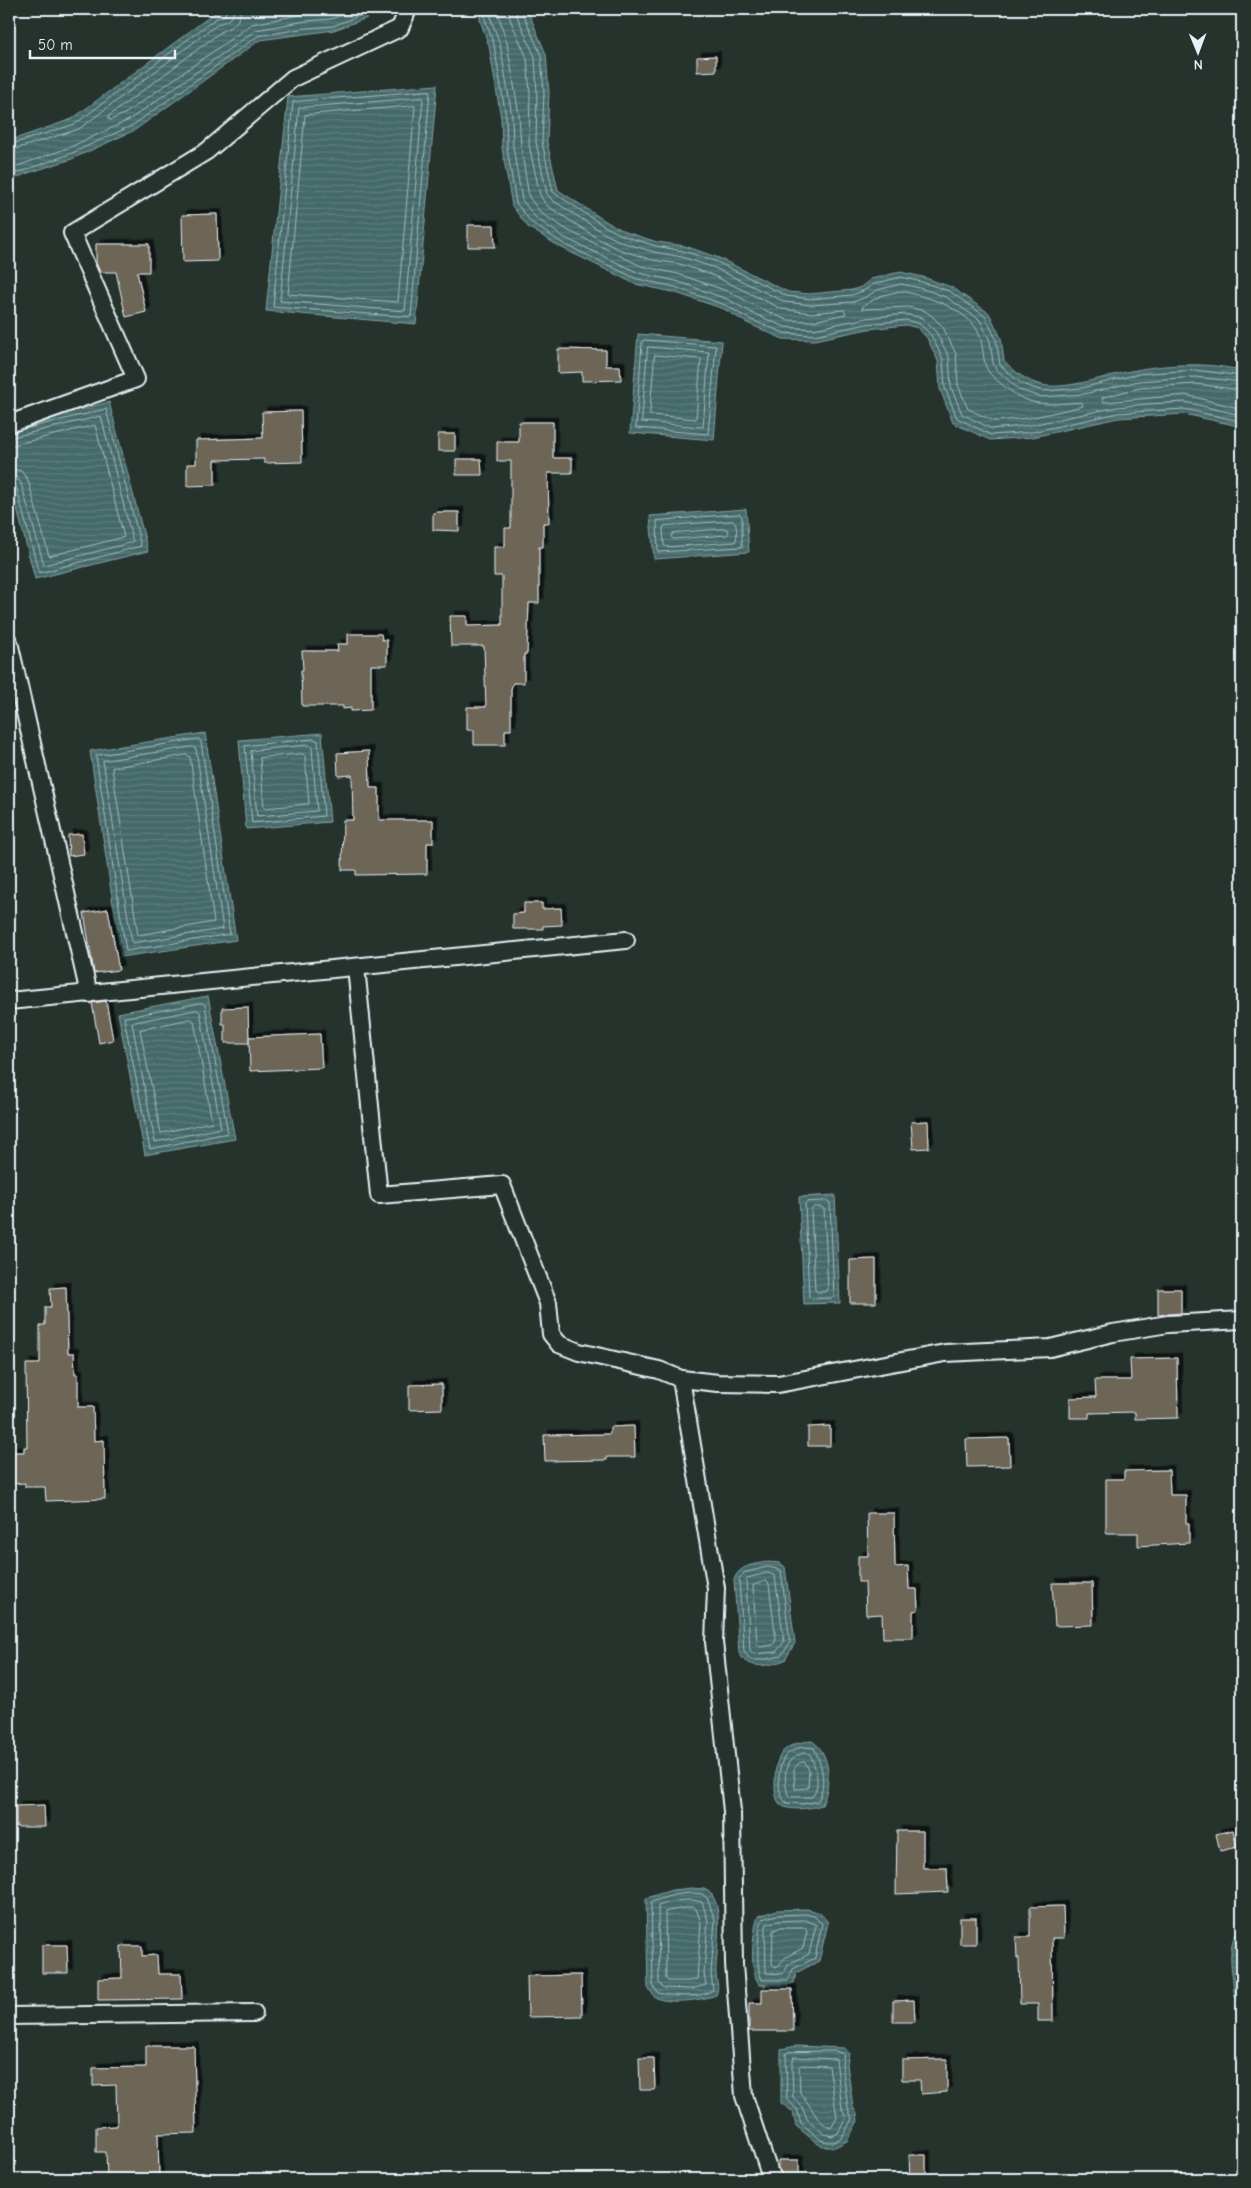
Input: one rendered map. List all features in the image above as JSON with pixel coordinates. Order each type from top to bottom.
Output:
[{"type":"street","points":[[9,424],[136,379],[72,233],[207,152],[293,78],[400,28],[408,9]]},
{"type":"street","points":[[9,642],[89,994]]},
{"type":"street","points":[[9,1002],[626,940]]},
{"type":"street","points":[[356,967],[379,1195],[502,1185],[548,1303],[550,1334],[559,1344],[579,1352],[658,1370],[681,1379],[718,1383],[778,1384],[945,1353],[1050,1348],[1113,1333],[1168,1324],[1242,1320]]},
{"type":"street","points":[[681,1379],[716,1588],[714,1642],[732,1811],[734,1964],[744,2096],[769,2172],[774,2179]]},
{"type":"street","points":[[9,2016],[254,2013]]},
{"type":"water","points":[[229,9],[372,9],[367,18],[334,30],[260,40],[135,130],[72,159],[25,174],[9,182],[9,141],[72,119],[213,14]]},
{"type":"water","points":[[480,9],[527,9],[546,54],[549,93],[547,142],[558,190],[607,222],[626,232],[657,242],[685,246],[719,258],[788,292],[810,294],[852,290],[861,287],[871,279],[900,272],[923,277],[951,287],[989,313],[1001,338],[1004,361],[1026,379],[1042,385],[1063,386],[1136,370],[1175,365],[1217,366],[1242,371],[1242,434],[1234,425],[1184,414],[1118,418],[1033,437],[990,440],[953,423],[940,389],[938,361],[927,338],[918,328],[906,325],[868,329],[815,340],[783,339],[747,323],[724,309],[673,292],[635,284],[560,247],[528,227],[512,206],[502,148],[501,118],[489,46],[480,20]]},
{"type":"water","points":[[437,85],[416,324],[266,311],[288,97]]},
{"type":"water","points":[[638,334],[722,341],[714,440],[630,433]]},
{"type":"water","points":[[109,402],[148,551],[35,579],[9,478],[9,427]]},
{"type":"water","points":[[746,509],[749,552],[654,559],[650,516]]},
{"type":"water","points":[[205,733],[236,940],[121,957],[90,751]]},
{"type":"water","points":[[322,733],[330,822],[246,829],[239,740]]},
{"type":"water","points":[[208,996],[235,1139],[145,1155],[118,1013]]},
{"type":"water","points":[[835,1195],[840,1303],[804,1304],[799,1197]]},
{"type":"water","points":[[768,1562],[780,1563],[785,1567],[795,1643],[785,1660],[766,1665],[753,1665],[743,1659],[739,1653],[734,1580],[743,1568]]},
{"type":"water","points":[[812,1741],[823,1754],[828,1771],[827,1789],[822,1805],[801,1809],[785,1807],[779,1803],[775,1792],[775,1773],[779,1758],[782,1752],[794,1744]]},
{"type":"water","points":[[704,1889],[711,1894],[716,1903],[719,1927],[716,1964],[717,1992],[716,1995],[703,1999],[667,2001],[655,1997],[648,1988],[646,1898],[672,1890]]},
{"type":"water","points":[[807,1909],[819,1913],[828,1923],[819,1961],[796,1973],[794,1983],[786,1986],[760,1985],[756,1979],[753,1962],[753,1941],[758,1916],[777,1910]]},
{"type":"water","points":[[1242,1929],[1242,2002],[1235,1996],[1234,1992],[1231,1949],[1236,1934]]},
{"type":"water","points":[[796,2046],[845,2048],[849,2053],[847,2064],[853,2107],[858,2121],[847,2141],[835,2147],[826,2147],[818,2144],[796,2126],[793,2112],[781,2103],[781,2049]]},
{"type":"building","points":[[716,56],[716,71],[697,72],[697,57]]},
{"type":"building","points":[[217,214],[218,261],[183,262],[182,215]]},
{"type":"building","points":[[468,225],[494,225],[495,247],[468,247]]},
{"type":"building","points":[[96,244],[149,244],[149,272],[137,272],[146,312],[126,317],[116,272],[100,272],[96,263]]},
{"type":"building","points":[[558,349],[606,350],[606,366],[620,366],[621,380],[582,381],[582,372],[558,373]]},
{"type":"building","points":[[301,411],[302,462],[264,463],[264,459],[215,460],[215,485],[187,486],[187,464],[196,464],[196,440],[263,438],[262,412]]},
{"type":"building","points":[[519,422],[553,422],[553,458],[572,458],[572,473],[548,473],[549,523],[543,523],[543,547],[539,547],[539,603],[529,603],[527,654],[524,654],[524,683],[513,683],[511,689],[511,730],[505,730],[505,745],[474,745],[474,730],[467,730],[467,707],[486,707],[484,646],[451,646],[450,616],[467,616],[467,626],[502,625],[502,576],[494,576],[494,547],[505,547],[505,528],[511,528],[511,461],[497,461],[497,442],[519,442]]},
{"type":"building","points":[[438,434],[455,434],[455,451],[438,451]]},
{"type":"building","points":[[456,459],[481,459],[482,475],[456,475]]},
{"type":"building","points":[[459,512],[459,531],[433,530],[433,513]]},
{"type":"building","points":[[348,634],[381,634],[382,640],[387,640],[387,665],[371,665],[371,710],[351,711],[351,708],[343,709],[343,706],[302,706],[302,651],[338,651],[337,644],[348,644]]},
{"type":"building","points":[[369,751],[370,788],[379,788],[379,820],[433,820],[433,843],[427,843],[427,874],[356,875],[356,870],[342,870],[343,820],[353,820],[352,775],[338,776],[337,753]]},
{"type":"building","points":[[82,834],[84,854],[69,856],[68,835]]},
{"type":"building","points":[[524,903],[542,903],[542,909],[561,908],[562,925],[543,926],[543,929],[513,929],[513,914],[524,913]]},
{"type":"building","points":[[108,909],[119,970],[94,973],[84,913]]},
{"type":"building","points":[[106,1001],[113,1040],[99,1043],[92,1003]]},
{"type":"building","points":[[248,1007],[249,1043],[225,1043],[225,1024],[222,1024],[222,1008]]},
{"type":"building","points":[[320,1034],[322,1068],[250,1071],[249,1037]]},
{"type":"building","points":[[928,1121],[929,1148],[913,1149],[911,1122]]},
{"type":"building","points":[[876,1259],[876,1303],[850,1303],[850,1260]]},
{"type":"building","points":[[66,1287],[68,1353],[74,1353],[75,1374],[78,1374],[78,1407],[93,1407],[94,1441],[104,1440],[105,1499],[46,1501],[45,1487],[25,1487],[25,1483],[9,1484],[9,1452],[24,1452],[24,1447],[27,1447],[26,1364],[40,1364],[40,1325],[45,1325],[45,1307],[51,1307],[50,1288]]},
{"type":"building","points":[[1158,1289],[1181,1289],[1181,1313],[1158,1315]]},
{"type":"building","points":[[1177,1358],[1178,1418],[1135,1419],[1135,1412],[1089,1413],[1089,1418],[1070,1418],[1070,1398],[1096,1397],[1095,1380],[1131,1380],[1130,1359]]},
{"type":"building","points":[[442,1384],[442,1409],[409,1410],[409,1385]]},
{"type":"building","points":[[634,1426],[635,1457],[607,1457],[607,1460],[545,1461],[544,1435],[610,1434],[610,1427]]},
{"type":"building","points":[[830,1426],[830,1446],[808,1446],[808,1427]]},
{"type":"building","points":[[1009,1438],[1010,1466],[967,1467],[966,1439]]},
{"type":"building","points":[[1169,1470],[1170,1495],[1186,1495],[1186,1523],[1189,1523],[1189,1543],[1138,1546],[1138,1533],[1106,1533],[1106,1479],[1124,1479],[1124,1471]]},
{"type":"building","points":[[867,1513],[894,1513],[895,1567],[908,1566],[909,1589],[917,1589],[918,1610],[913,1611],[913,1638],[883,1638],[882,1614],[866,1615],[865,1582],[858,1582],[858,1556],[868,1556]]},
{"type":"building","points":[[1052,1583],[1092,1583],[1093,1625],[1055,1626]]},
{"type":"building","points":[[44,1805],[45,1827],[16,1827],[16,1806]]},
{"type":"building","points":[[1233,1830],[1237,1847],[1220,1851],[1216,1834]]},
{"type":"building","points":[[897,1831],[923,1831],[923,1868],[947,1868],[948,1892],[896,1894]]},
{"type":"building","points":[[1063,1906],[1064,1938],[1052,1938],[1053,2021],[1038,2021],[1038,2004],[1020,2004],[1019,1958],[1017,1958],[1016,1937],[1030,1937],[1030,1907]]},
{"type":"building","points":[[960,1918],[976,1918],[976,1944],[960,1944]]},
{"type":"building","points":[[42,1945],[67,1945],[68,1973],[42,1973]]},
{"type":"building","points":[[121,1946],[142,1946],[142,1956],[157,1955],[158,1974],[181,1974],[182,1999],[98,2000],[98,1979],[122,1978]]},
{"type":"building","points":[[581,1975],[582,2016],[528,2017],[527,1976]]},
{"type":"building","points":[[762,1989],[792,1989],[793,2031],[749,2031],[749,2003],[762,2003]]},
{"type":"building","points":[[914,2000],[915,2022],[893,2022],[893,2001]]},
{"type":"building","points":[[146,2046],[194,2046],[196,2133],[158,2134],[159,2179],[107,2179],[106,2152],[96,2152],[96,2127],[117,2126],[116,2085],[93,2086],[93,2068],[146,2067]]},
{"type":"building","points":[[639,2058],[654,2058],[655,2090],[640,2090]]},
{"type":"building","points":[[947,2059],[947,2092],[921,2094],[920,2080],[902,2080],[902,2060]]},
{"type":"building","points":[[909,2155],[926,2155],[926,2178],[910,2179]]},
{"type":"building","points":[[778,2160],[799,2160],[799,2177],[784,2178],[778,2168]]}]
